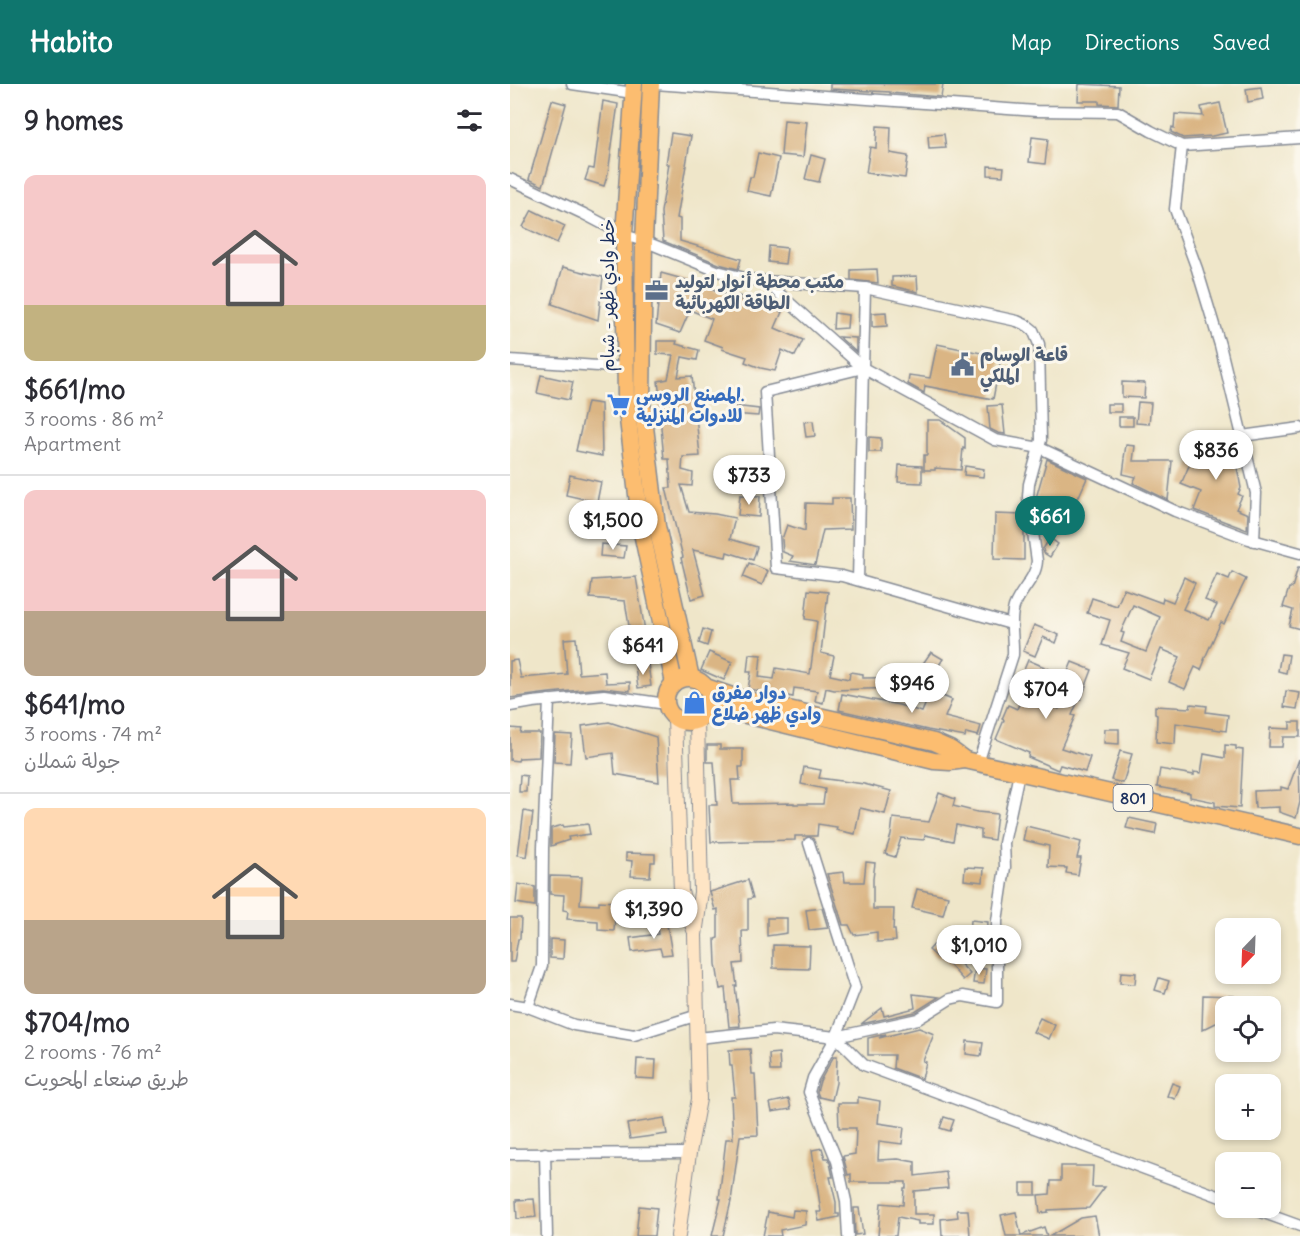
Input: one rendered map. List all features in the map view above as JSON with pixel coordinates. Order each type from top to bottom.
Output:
[{"type":"main road","name":"خط وادي ظهر - شبام","points":[[653,84],[644,241],[642,402],[657,526],[698,682]]},
{"type":"main road","name":"خط وادي ظهر - شبام","points":[[633,89],[624,235],[626,403],[641,528],[674,682]]},
{"type":"main road","points":[[682,679],[698,682],[710,695],[710,704],[702,715],[690,722],[682,721],[671,711],[666,696],[669,688],[674,682],[682,679]]},
{"type":"main road","name":"801","points":[[698,682],[735,697],[934,742],[972,762]]},
{"type":"main road","name":"801","points":[[702,715],[742,714],[934,760],[972,762],[1300,836]]},
{"type":"street","points":[[572,84],[633,89]]},
{"type":"street","points":[[653,84],[1036,111],[1118,112],[1182,146],[1300,138]]},
{"type":"street","points":[[1182,146],[1175,209],[1197,269],[1220,345],[1256,493],[1254,541]]},
{"type":"street","points":[[510,179],[624,235],[717,271],[765,281],[865,288],[1017,321],[1033,330],[1039,344],[1041,432],[1040,448],[1028,490],[1037,567],[1014,608],[1011,624],[1012,655],[972,762]]},
{"type":"street","points":[[765,281],[863,368],[995,440],[1040,448],[1175,511],[1254,541],[1300,553]]},
{"type":"street","points":[[858,580],[865,288]]},
{"type":"street","points":[[510,360],[627,368]]},
{"type":"street","points":[[863,368],[765,392],[776,568],[842,576],[1011,624]]},
{"type":"street","points":[[1242,436],[1300,428]]},
{"type":"street","points":[[510,706],[604,695],[671,711],[681,892],[695,935]]},
{"type":"street","points":[[528,1006],[542,966],[543,848],[549,700]]},
{"type":"street","points":[[678,1236],[699,1099],[695,935],[701,892],[702,715]]},
{"type":"street","points":[[698,1038],[773,1030],[836,1037],[918,1019],[950,999],[963,996],[997,1002],[997,921],[1005,867],[1004,843],[1019,773]]},
{"type":"street","points":[[808,843],[855,988],[836,1037],[813,1078],[809,1092],[837,1161],[846,1200],[848,1236]]},
{"type":"street","points":[[510,1004],[528,1006],[574,1024],[634,1035],[698,1015]]},
{"type":"street","points":[[836,1037],[864,1065],[1215,1195]]},
{"type":"street","points":[[510,1154],[689,1153]]},
{"type":"street","points":[[545,1154],[547,1236]]},
{"type":"street","points":[[1278,1218],[1300,1226]]},
{"type":"building","points":[[830,84],[943,84],[941,97],[830,89]]},
{"type":"building","points":[[1079,84],[1119,86],[1118,105],[1099,104],[1099,101],[1078,101]]},
{"type":"building","points":[[1261,87],[1263,99],[1248,102],[1246,89]]},
{"type":"building","points":[[552,100],[566,104],[543,186],[529,179]]},
{"type":"building","points":[[603,101],[618,104],[604,186],[585,180],[589,168],[594,169]]},
{"type":"building","points":[[1220,103],[1227,133],[1183,138],[1171,132],[1172,127],[1174,128],[1175,114],[1203,116],[1201,107]]},
{"type":"building","points":[[784,120],[807,122],[803,157],[781,155]]},
{"type":"building","points":[[877,126],[891,127],[890,153],[908,156],[905,178],[866,173],[870,147],[876,148]]},
{"type":"building","points":[[671,133],[691,136],[677,218],[680,219],[680,241],[741,259],[738,269],[719,264],[663,241],[661,212],[669,164],[666,164]]},
{"type":"building","points":[[944,134],[946,148],[929,149],[928,136]]},
{"type":"building","points":[[1032,137],[1048,139],[1045,164],[1029,162]]},
{"type":"building","points":[[758,153],[779,158],[771,196],[747,191],[750,177],[753,177]]},
{"type":"building","points":[[811,155],[825,159],[819,182],[805,179]]},
{"type":"building","points":[[988,166],[1004,167],[1003,176],[988,175]]},
{"type":"building","points":[[532,210],[565,226],[557,243],[523,227]]},
{"type":"building","points":[[769,246],[787,248],[785,264],[768,262]]},
{"type":"building","points":[[563,267],[603,277],[598,320],[552,304]]},
{"type":"building","points":[[877,269],[878,283],[851,280],[851,270]]},
{"type":"building","points":[[661,273],[701,284],[732,297],[733,294],[742,297],[741,300],[765,309],[767,305],[782,312],[775,328],[803,340],[795,356],[782,350],[775,371],[745,362],[747,357],[704,340],[712,319],[690,310],[680,333],[656,325]]},
{"type":"building","points":[[917,276],[918,292],[892,286],[892,277]]},
{"type":"building","points":[[886,312],[887,326],[872,327],[872,313]]},
{"type":"building","points":[[834,313],[848,315],[847,328],[833,329]]},
{"type":"building","points":[[839,337],[856,338],[856,352]]},
{"type":"building","points":[[657,341],[677,341],[676,344],[699,350],[697,360],[682,357],[678,377],[692,376],[700,456],[683,457],[682,470],[693,473],[692,486],[681,485],[689,512],[735,518],[730,539],[757,547],[753,560],[727,552],[726,557],[693,550],[705,595],[691,599],[666,488],[671,488],[669,459],[664,459],[659,406],[661,405],[658,381],[668,379],[673,355],[657,354]]},
{"type":"building","points":[[937,344],[1001,357],[993,399],[925,386],[924,393],[908,384],[909,375],[930,378]]},
{"type":"building","points":[[541,375],[573,382],[569,400],[537,393]]},
{"type":"building","points":[[1122,382],[1145,383],[1144,398],[1122,397]]},
{"type":"building","points":[[587,402],[601,404],[602,456],[576,451]]},
{"type":"building","points":[[1138,402],[1151,403],[1149,424],[1136,423]]},
{"type":"building","points":[[1107,404],[1121,404],[1121,412],[1107,412]]},
{"type":"building","points":[[1002,405],[1005,434],[990,429],[988,406]]},
{"type":"building","points":[[733,406],[759,409],[758,416],[732,414]]},
{"type":"building","points":[[1119,417],[1133,417],[1133,426],[1119,426]]},
{"type":"building","points":[[927,420],[940,420],[965,438],[961,470],[935,468],[935,470],[924,470],[924,455],[927,455]]},
{"type":"building","points":[[813,421],[815,436],[806,437],[804,422]]},
{"type":"building","points":[[1200,432],[1217,438],[1216,441],[1233,446],[1241,488],[1238,494],[1242,496],[1236,509],[1248,514],[1247,530],[1194,510],[1201,492],[1181,484],[1195,452],[1193,451]]},
{"type":"building","points":[[869,437],[881,438],[881,452],[869,452]]},
{"type":"building","points":[[1126,445],[1135,446],[1133,461],[1172,461],[1168,500],[1133,483],[1136,477],[1123,474]]},
{"type":"building","points":[[1047,459],[1087,478],[1072,512],[1049,501],[1047,508],[1037,505],[1036,498]]},
{"type":"building","points":[[899,465],[922,466],[922,483],[898,482]]},
{"type":"building","points":[[965,466],[984,469],[983,477],[964,475]]},
{"type":"building","points":[[570,475],[601,482],[597,502],[566,495]]},
{"type":"building","points":[[740,495],[760,496],[759,517],[738,515]]},
{"type":"building","points":[[832,498],[850,498],[851,529],[823,530],[815,565],[790,561],[793,556],[783,552],[782,539],[787,525],[805,531],[806,503],[832,504]]},
{"type":"building","points":[[995,514],[1023,515],[1024,560],[994,559]]},
{"type":"building","points":[[1050,538],[1058,544],[1050,557],[1044,553],[1043,549]]},
{"type":"building","points":[[601,544],[626,546],[624,558],[600,556]]},
{"type":"building","points":[[749,563],[768,571],[762,585],[743,577]]},
{"type":"building","points":[[1298,567],[1300,567],[1300,629],[1289,626],[1293,610],[1283,607]]},
{"type":"building","points":[[1232,572],[1246,579],[1224,624],[1221,622],[1201,670],[1195,667],[1185,689],[1169,682],[1180,657],[1161,649],[1149,679],[1122,668],[1129,653],[1102,645],[1110,620],[1087,613],[1092,598],[1117,606],[1124,589],[1162,603],[1163,598],[1173,602],[1184,577],[1195,583],[1183,609],[1209,620],[1217,605],[1205,600],[1217,574],[1229,579]],"holes":[[[1133,605],[1160,617],[1146,652],[1121,642],[1124,633],[1121,632]]]},
{"type":"building","points":[[636,577],[648,649],[633,651],[625,601],[590,598],[592,580]]},
{"type":"building","points":[[808,590],[828,592],[821,653],[834,656],[830,675],[849,679],[850,672],[863,674],[863,678],[929,677],[929,687],[834,690],[826,688],[823,703],[815,701],[817,691],[794,688],[793,697],[748,689],[751,672],[747,672],[749,654],[761,655],[759,677],[774,679],[776,668],[810,674],[817,621],[805,619]]},
{"type":"building","points":[[1034,625],[1059,635],[1056,643],[1043,637],[1035,656],[1023,651]]},
{"type":"building","points":[[703,629],[711,632],[707,646],[699,643]]},
{"type":"building","points":[[576,638],[579,674],[605,672],[606,683],[630,682],[630,691],[603,688],[510,698],[510,661],[517,660],[521,678],[567,674],[564,639]]},
{"type":"building","points":[[709,652],[732,662],[724,680],[701,670]]},
{"type":"building","points":[[931,652],[943,659],[934,673],[922,665]]},
{"type":"building","points":[[1281,654],[1289,655],[1286,673],[1278,671]]},
{"type":"building","points":[[1028,660],[1049,669],[1037,699],[1059,709],[1072,676],[1067,674],[1072,662],[1092,670],[1072,715],[1075,716],[1061,748],[1090,757],[1085,772],[1060,765],[1058,770],[1028,757],[1029,753],[996,739],[1008,705],[1017,709],[1031,675],[1023,672]]},
{"type":"building","points":[[648,664],[651,686],[638,688],[635,666]]},
{"type":"building","points":[[931,691],[952,700],[945,717],[981,726],[978,736],[966,733],[965,737],[839,710],[842,694],[922,712]]},
{"type":"building","points":[[1286,691],[1300,693],[1297,709],[1284,707]]},
{"type":"building","points":[[1191,704],[1207,706],[1206,712],[1228,715],[1226,731],[1176,723],[1175,744],[1156,742],[1155,706],[1190,708]]},
{"type":"building","points":[[609,722],[656,737],[659,782],[615,774],[613,753],[586,757],[582,726]]},
{"type":"building","points":[[1290,722],[1300,722],[1300,737],[1283,737],[1282,747],[1269,747],[1270,728],[1290,729]]},
{"type":"building","points":[[510,728],[521,729],[520,733],[540,733],[539,757],[519,758],[518,761],[510,760]]},
{"type":"building","points":[[1105,729],[1119,729],[1119,744],[1104,743]]},
{"type":"building","points":[[555,734],[572,735],[570,763],[554,762]]},
{"type":"building","points":[[707,745],[720,745],[720,749],[743,749],[743,767],[739,767],[740,780],[731,780],[733,804],[823,804],[825,789],[801,784],[804,767],[821,770],[819,778],[864,784],[891,791],[885,814],[860,808],[855,834],[836,830],[837,827],[818,824],[817,836],[795,836],[795,840],[711,842],[709,805],[717,805],[714,762],[707,762]]},
{"type":"building","points":[[1225,745],[1236,746],[1236,749],[1243,750],[1240,808],[1215,806],[1215,802],[1190,797],[1190,793],[1157,787],[1160,769],[1194,775],[1194,772],[1201,773],[1204,754],[1225,758]]},
{"type":"building","points":[[1120,751],[1132,754],[1123,783],[1111,780]]},
{"type":"building","points":[[1299,759],[1300,802],[1296,818],[1279,812],[1279,807],[1255,808],[1254,791],[1281,790],[1281,787],[1288,789]]},
{"type":"building","points":[[520,775],[527,776],[526,792],[519,792]]},
{"type":"building","points":[[939,793],[955,799],[953,806],[997,814],[994,840],[981,838],[981,830],[956,825],[953,841],[925,835],[924,840],[901,838],[895,857],[885,854],[893,818],[929,822]]},
{"type":"building","points":[[524,811],[533,813],[527,857],[518,855]]},
{"type":"building","points":[[1129,818],[1157,824],[1155,834],[1126,828]]},
{"type":"building","points":[[588,824],[590,834],[568,837],[569,840],[551,846],[551,828]]},
{"type":"building","points":[[1026,826],[1081,842],[1077,858],[1081,858],[1078,875],[1066,873],[1067,868],[1048,867],[1049,846],[1023,840]]},
{"type":"building","points":[[626,853],[655,854],[655,862],[651,862],[650,877],[631,876],[632,861],[626,860]]},
{"type":"building","points":[[866,862],[875,863],[873,909],[894,909],[893,930],[895,930],[896,941],[877,942],[877,932],[854,935],[849,925],[843,925],[827,874],[844,872],[845,882],[864,882]]},
{"type":"building","points":[[965,867],[984,868],[983,882],[964,880]]},
{"type":"building","points":[[550,876],[582,877],[580,904],[599,905],[599,901],[616,902],[614,931],[598,930],[598,921],[567,919],[568,911],[563,910],[564,895],[550,894]]},
{"type":"building","points":[[748,880],[753,898],[748,899],[748,931],[742,931],[743,963],[734,964],[740,1026],[729,1027],[725,988],[720,989],[716,964],[715,939],[718,938],[718,909],[715,910],[710,892]]},
{"type":"building","points":[[518,884],[535,887],[535,906],[516,903]]},
{"type":"building","points":[[917,889],[948,896],[943,915],[912,908]]},
{"type":"building","points":[[822,908],[828,928],[809,930],[806,910]]},
{"type":"building","points":[[510,918],[521,918],[520,939],[518,939],[514,962],[510,962]]},
{"type":"building","points":[[767,918],[787,918],[787,933],[767,936]]},
{"type":"building","points":[[666,919],[672,954],[662,955],[660,948],[632,952],[630,938],[658,934],[656,920]]},
{"type":"building","points":[[971,920],[988,922],[987,934],[970,933]]},
{"type":"building","points":[[550,939],[564,940],[563,959],[550,958]]},
{"type":"building","points":[[939,939],[959,957],[956,959],[970,974],[963,980],[941,955],[938,958],[929,950]]},
{"type":"building","points":[[773,945],[810,946],[809,969],[773,968]]},
{"type":"building","points":[[975,968],[986,969],[984,984],[973,983]]},
{"type":"building","points":[[1121,972],[1136,973],[1135,984],[1120,983]]},
{"type":"building","points":[[1159,978],[1169,981],[1165,993],[1155,990]]},
{"type":"building","points":[[913,994],[939,997],[915,1012],[861,1024],[882,1008],[884,1016],[915,1008]]},
{"type":"building","points":[[1203,995],[1234,996],[1215,996],[1215,1024],[1202,1030]]},
{"type":"building","points":[[1040,1018],[1055,1025],[1049,1039],[1033,1032]]},
{"type":"building","points":[[919,1028],[934,1034],[923,1061],[926,1062],[922,1079],[893,1068],[894,1055],[868,1055],[868,1038],[886,1034],[879,1038]]},
{"type":"building","points":[[967,1041],[983,1043],[981,1056],[966,1054]]},
{"type":"building","points":[[750,1049],[752,1074],[755,1074],[758,1135],[740,1136],[731,1201],[723,1236],[712,1236],[721,1199],[719,1199],[726,1139],[733,1139],[731,1097],[735,1097],[729,1050]]},
{"type":"building","points":[[779,1053],[780,1071],[770,1071],[769,1054]]},
{"type":"building","points":[[834,1056],[837,1056],[836,1083],[832,1100],[819,1097],[817,1092],[820,1081]]},
{"type":"building","points":[[637,1059],[656,1060],[655,1079],[636,1078]]},
{"type":"building","points":[[1172,1083],[1180,1086],[1175,1099],[1167,1096]]},
{"type":"building","points":[[858,1097],[880,1101],[878,1123],[904,1127],[902,1144],[879,1141],[878,1160],[898,1159],[915,1162],[915,1176],[946,1172],[948,1188],[914,1191],[914,1214],[934,1214],[934,1224],[918,1224],[918,1221],[898,1217],[896,1236],[878,1236],[881,1203],[903,1205],[906,1182],[851,1182],[851,1174],[848,1175],[843,1156],[855,1154],[856,1128],[839,1128],[838,1103],[858,1103]]},
{"type":"building","points":[[789,1099],[791,1109],[772,1112],[770,1103]]},
{"type":"building","points":[[944,1117],[954,1120],[950,1131],[940,1128]]},
{"type":"building","points":[[664,1118],[667,1134],[630,1139],[627,1124]]},
{"type":"building","points":[[822,1148],[825,1158],[828,1158],[830,1163],[836,1214],[839,1214],[839,1217],[819,1221],[817,1212],[821,1212],[812,1150]]},
{"type":"building","points":[[1061,1166],[1093,1166],[1092,1187],[1105,1187],[1089,1208],[1048,1210],[1048,1212],[1040,1213],[1038,1195],[1050,1194],[1051,1181],[1061,1181]]},
{"type":"building","points":[[1021,1183],[1036,1183],[1036,1195],[1021,1195]]},
{"type":"building","points":[[534,1199],[536,1217],[517,1219],[516,1200]]},
{"type":"building","points":[[639,1206],[657,1208],[654,1236],[636,1236]]},
{"type":"building","points":[[854,1208],[859,1208],[863,1234],[855,1235]]},
{"type":"building","points":[[793,1210],[806,1211],[805,1225],[780,1230],[781,1236],[763,1236],[768,1212],[792,1217]]},
{"type":"building","points":[[957,1210],[968,1210],[970,1236],[942,1236],[941,1219],[958,1217]]},
{"type":"building","points":[[1016,1212],[1021,1236],[1006,1236],[1001,1215]]},
{"type":"building","points":[[1095,1216],[1099,1236],[1050,1236],[1081,1218]]},
{"type":"building","points":[[1044,1227],[1047,1236],[1022,1236],[1022,1235]]},
{"type":"place","name":"مكتب محطة أنوار لتوليد الطاقة الكهربائية","points":[[657,291]]},
{"type":"place","name":"قاعة الوسام الملكي","points":[[962,364]]},
{"type":"place","name":"المصنع الروسي. للادوات المنزلية","points":[[618,404]]},
{"type":"place","name":"دوار مفرق وادي ظهر ضلاع","points":[[694,702]]}]
